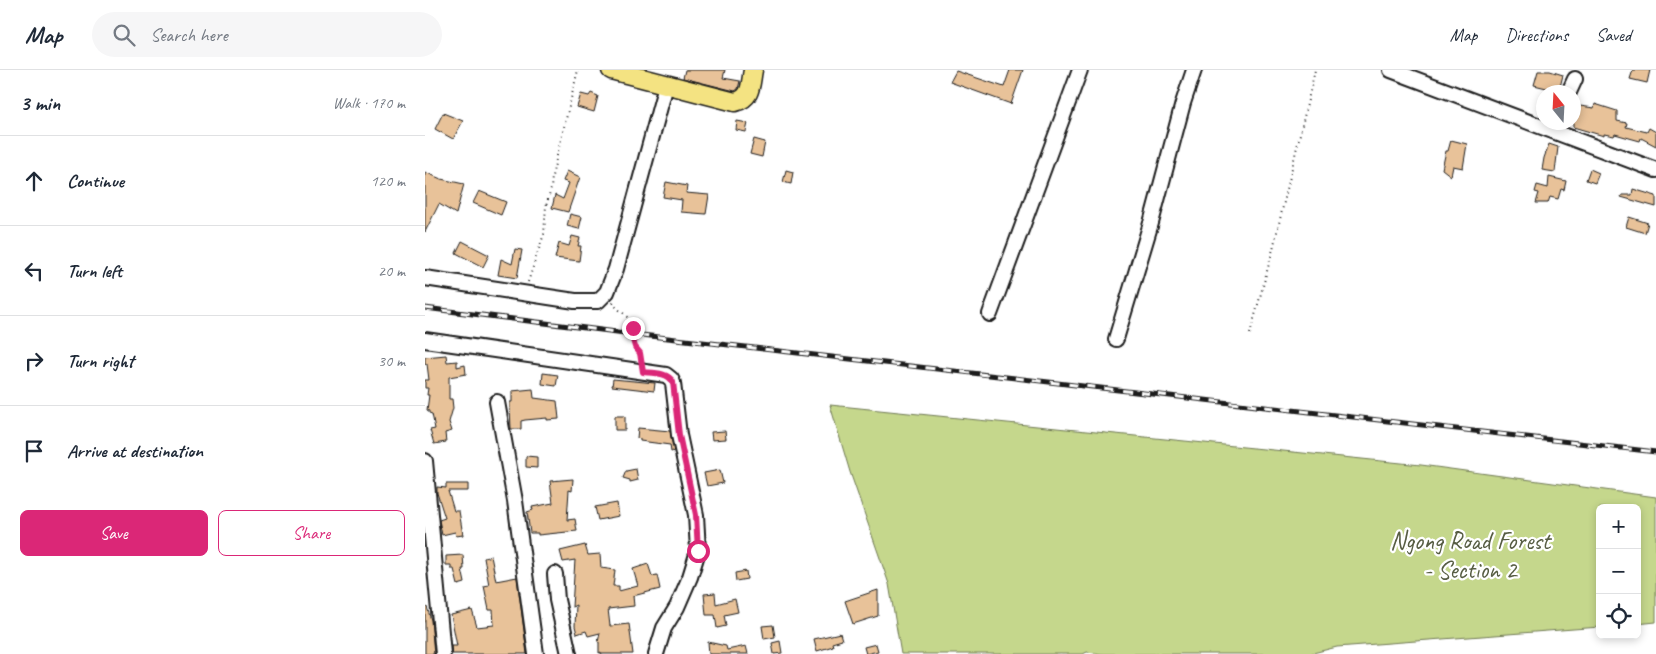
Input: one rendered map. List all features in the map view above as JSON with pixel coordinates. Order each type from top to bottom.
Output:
[{"type":"main road","points":[[611,70],[735,102],[743,100],[749,94],[753,70]]},
{"type":"street","points":[[990,314],[1080,70]]},
{"type":"street","points":[[1116,339],[1151,224],[1194,70]]},
{"type":"street","points":[[1391,70],[1536,121]]},
{"type":"street","points":[[1572,85],[1575,79]]},
{"type":"street","points":[[425,278],[575,301],[598,301],[607,292],[616,269],[666,85]]},
{"type":"street","points":[[1561,130],[1656,170]]},
{"type":"street","points":[[425,340],[666,375],[671,378],[679,435],[698,535],[698,551],[690,577],[677,607],[664,628],[657,654]]},
{"type":"street","points":[[497,402],[515,501],[537,654]]},
{"type":"street","points":[[425,461],[443,654]]},
{"type":"street","points":[[555,574],[557,600],[569,654]]},
{"type":"path","points":[[522,293],[528,283],[543,234],[552,176],[578,70]]},
{"type":"path","points":[[1250,334],[1273,249],[1315,70]]},
{"type":"path","points":[[607,292],[615,306],[627,317],[633,328],[633,340],[635,347],[640,353],[643,372]]},
{"type":"green space","name":"Ngong Road Forest - Section 2","points":[[830,405],[1421,465],[1656,497],[1656,622],[1641,624],[1641,504],[1596,504],[1596,627],[1337,647],[1309,654],[1103,654],[1087,652],[1083,654],[901,654],[889,584],[850,472]]},
{"type":"building","points":[[685,70],[725,70],[723,78],[740,81],[738,89],[735,91],[683,78]]},
{"type":"building","points":[[1010,70],[1023,70],[1011,104],[950,82],[956,71],[1004,87]]},
{"type":"building","points":[[1633,70],[1650,70],[1647,83],[1630,79]]},
{"type":"building","points":[[1538,71],[1550,71],[1563,75],[1560,85],[1534,85]]},
{"type":"building","points":[[591,93],[598,96],[594,112],[577,107],[581,94],[589,96]]},
{"type":"building","points":[[1595,104],[1617,111],[1617,121],[1627,123],[1626,127],[1647,132],[1649,128],[1656,132],[1656,146],[1641,138],[1640,141],[1615,134],[1614,136],[1604,134],[1604,136],[1581,129],[1581,106],[1594,108]]},
{"type":"building","points":[[443,113],[463,121],[453,139],[435,129]]},
{"type":"building","points":[[737,121],[748,123],[746,132],[736,130]]},
{"type":"building","points":[[754,139],[765,142],[762,157],[750,154]]},
{"type":"building","points":[[1451,140],[1467,144],[1463,168],[1453,166],[1451,176],[1442,169],[1446,151],[1448,151]]},
{"type":"building","points":[[1549,144],[1558,147],[1555,172],[1542,170]]},
{"type":"building","points":[[1590,169],[1599,173],[1595,183],[1586,180]]},
{"type":"building","points":[[786,170],[793,172],[791,184],[783,182]]},
{"type":"building","points":[[567,171],[580,177],[568,212],[552,208],[555,195],[563,199],[569,183],[563,181]]},
{"type":"building","points":[[425,172],[441,179],[464,184],[456,214],[439,204],[425,232]]},
{"type":"building","points":[[1549,177],[1566,181],[1564,190],[1561,189],[1558,199],[1550,197],[1548,203],[1536,203],[1539,193],[1535,192],[1537,185],[1548,188]]},
{"type":"building","points":[[666,182],[687,186],[686,193],[709,195],[706,214],[681,212],[682,200],[663,197]]},
{"type":"building","points":[[1633,189],[1656,196],[1656,207],[1621,197],[1622,195],[1632,195]]},
{"type":"building","points":[[479,191],[506,202],[501,215],[473,203]]},
{"type":"building","points":[[570,214],[582,217],[579,229],[567,226]]},
{"type":"building","points":[[1629,217],[1648,223],[1645,233],[1626,227]]},
{"type":"building","points":[[572,236],[580,238],[578,246],[581,246],[579,261],[555,258],[559,243],[569,246]]},
{"type":"building","points":[[462,241],[489,255],[483,267],[456,253]]},
{"type":"building","points":[[515,249],[522,250],[517,278],[498,275],[501,259],[512,264]]},
{"type":"building","points":[[446,355],[447,362],[457,361],[457,367],[465,365],[466,374],[449,377],[449,399],[452,399],[453,408],[449,422],[452,431],[445,433],[446,442],[434,444],[430,430],[435,429],[432,414],[427,410],[429,395],[427,395],[428,388],[425,388],[425,380],[429,380],[425,357]]},
{"type":"building","points":[[543,373],[558,375],[556,386],[542,384]]},
{"type":"building","points":[[613,379],[655,383],[654,391],[612,386]]},
{"type":"building","points":[[533,389],[534,398],[557,401],[559,419],[525,420],[521,421],[521,429],[511,429],[510,402],[512,402],[512,391]]},
{"type":"building","points":[[615,416],[625,416],[625,430],[615,430]]},
{"type":"building","points":[[638,428],[670,431],[674,451],[671,452],[670,445],[640,441],[637,438]]},
{"type":"building","points":[[725,431],[726,439],[712,440],[711,432]]},
{"type":"building","points":[[526,456],[537,457],[537,468],[526,467]]},
{"type":"building","points":[[636,469],[638,480],[630,482],[630,480],[623,478],[626,471]]},
{"type":"building","points":[[720,470],[723,483],[707,486],[704,473]]},
{"type":"building","points":[[573,479],[572,491],[569,490],[567,520],[575,519],[577,531],[538,535],[538,533],[530,533],[527,512],[533,510],[532,507],[553,503],[550,481]]},
{"type":"building","points":[[446,484],[468,484],[468,491],[448,491],[454,511],[459,511],[463,535],[456,536],[455,532],[442,535],[439,520],[445,518],[437,487],[446,488]]},
{"type":"building","points":[[617,503],[619,516],[598,520],[595,507]]},
{"type":"building","points":[[585,545],[588,555],[600,554],[601,568],[615,570],[613,586],[619,586],[619,591],[638,586],[633,569],[648,564],[652,576],[657,575],[660,589],[633,596],[634,606],[608,609],[610,626],[629,624],[633,654],[601,654],[601,652],[599,653],[598,642],[600,633],[588,636],[586,631],[577,634],[575,626],[576,605],[572,607],[575,560],[563,562],[560,551]]},
{"type":"building","points":[[463,555],[464,569],[462,569],[465,583],[458,585],[454,569],[451,569],[451,565],[446,565],[446,556]]},
{"type":"building","points":[[491,556],[496,581],[517,577],[527,654],[452,654],[451,646],[457,646],[451,615],[472,610],[477,627],[494,625],[493,610],[489,610],[484,586],[489,585],[484,558]]},
{"type":"building","points":[[746,571],[747,579],[736,581],[735,573]]},
{"type":"building","points":[[878,590],[878,616],[853,624],[845,601]]},
{"type":"building","points":[[715,593],[716,604],[735,599],[738,612],[724,615],[726,626],[717,628],[715,615],[706,615],[704,594]]},
{"type":"building","points":[[425,607],[427,607],[431,620],[434,654],[425,654]]},
{"type":"building","points":[[773,625],[775,637],[764,639],[762,626]]},
{"type":"building","points":[[840,633],[842,640],[832,643],[833,646],[817,651],[814,639]]},
{"type":"building","points":[[780,641],[782,653],[774,654],[772,643]]},
{"type":"building","points":[[708,642],[726,646],[727,650],[746,646],[748,654],[709,654]]},
{"type":"building","points":[[876,644],[878,651],[866,654],[864,647]]},
{"type":"railway","points":[[425,308],[633,334],[1656,452]]},
{"type":"route","points":[[633,328],[633,340],[635,347],[640,353],[643,372],[666,375],[673,382],[679,435],[696,515],[698,551]]}]
